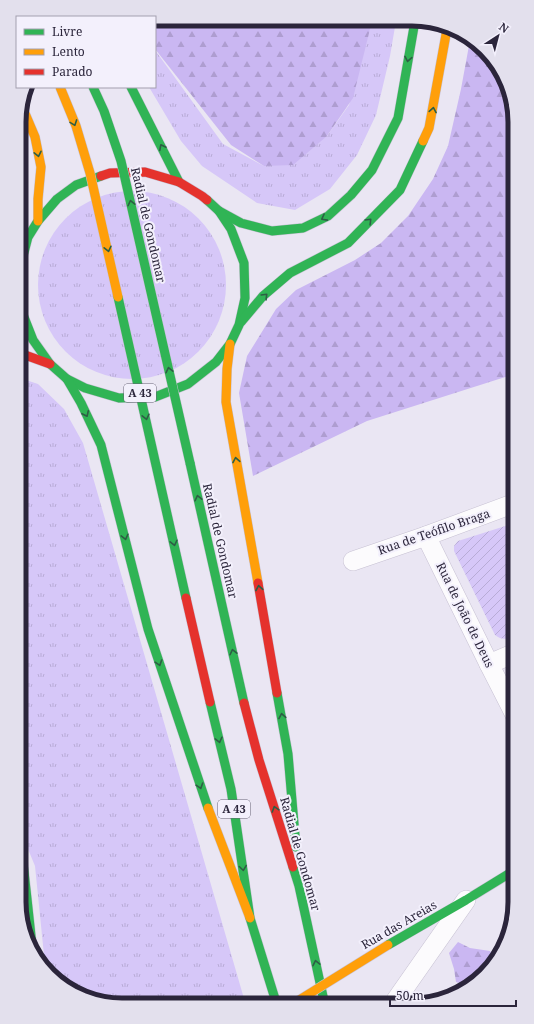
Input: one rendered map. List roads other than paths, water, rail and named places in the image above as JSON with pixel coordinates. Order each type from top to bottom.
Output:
[{"type":"main road","points":[[219,212],[241,223],[272,231],[303,228],[328,216],[351,195],[372,170],[398,118],[415,26]]},
{"type":"main road","points":[[239,325],[263,296],[290,272],[348,243],[400,190],[429,128],[446,33]]},
{"type":"main road","name":"A 43","points":[[60,88],[76,126],[90,173],[231,789],[250,918],[275,998]]},
{"type":"main road","name":"Radial de Gondomar","points":[[93,88],[104,112],[121,161],[241,690],[259,760],[299,886],[323,998]]},
{"type":"main road","points":[[132,88],[180,182]]},
{"type":"main road","points":[[26,117],[35,137],[41,168],[38,199],[38,222]]},
{"type":"main road","points":[[26,245],[28,237],[38,222],[57,199],[76,186],[110,173],[145,172],[180,182],[202,196],[219,212],[231,229],[244,263],[245,298],[239,325],[230,344],[216,362],[188,384],[154,397],[119,398],[84,388],[68,379],[50,364],[33,340],[26,322]]},
{"type":"main road","points":[[230,344],[227,369],[226,402],[288,754],[299,886]]},
{"type":"main road","points":[[26,355],[50,364]]},
{"type":"main road","points":[[68,379],[101,445],[148,629],[205,801],[250,918]]},
{"type":"main road","name":"Rua das Areias","points":[[302,998],[388,945],[508,874]]},
{"type":"main road","points":[[26,890],[30,931]]},
{"type":"street","name":"Rua de Teófilo Braga","points":[[353,561],[508,506]]},
{"type":"street","name":"Rua de João de Deus","points":[[426,536],[508,701]]},
{"type":"street","points":[[489,664],[508,656]]},
{"type":"street","points":[[397,998],[466,900]]}]
